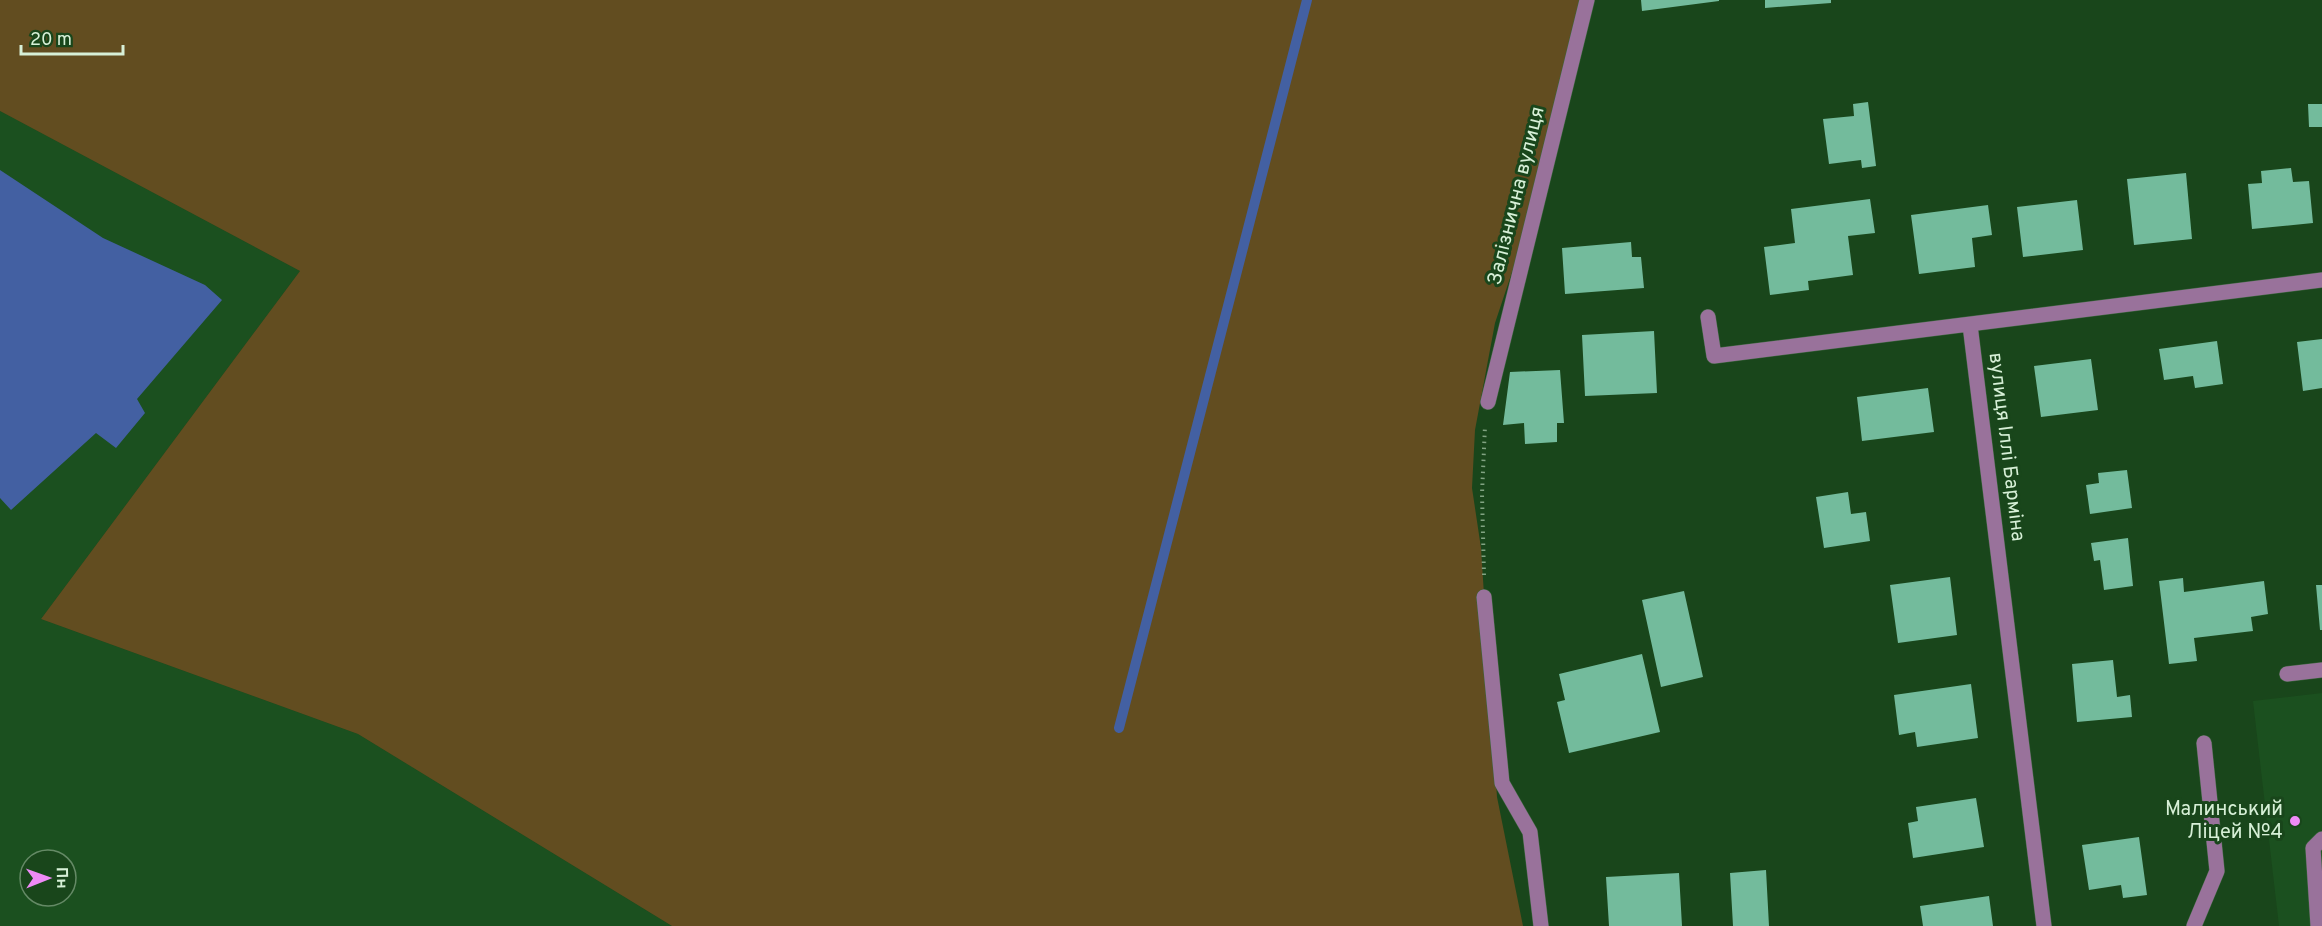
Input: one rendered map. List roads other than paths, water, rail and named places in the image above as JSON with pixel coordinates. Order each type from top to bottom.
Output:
[{"type":"street","name":"Залізнична вулиця","points":[[1488,402],[1587,0]]},
{"type":"street","points":[[1708,317],[1714,356],[2322,280]]},
{"type":"street","name":"вулиця Іллі Барміна","points":[[1970,325],[2044,926]]},
{"type":"street","points":[[1484,597],[1502,783],[1530,832],[1541,926]]},
{"type":"street","points":[[2286,674],[2322,670]]},
{"type":"street","points":[[2194,926],[2217,870],[2204,743]]},
{"type":"street","points":[[2318,926],[2313,848],[2322,839]]},
{"type":"water","points":[[0,170],[103,238],[205,285],[222,300],[137,399],[145,413],[116,448],[96,433],[11,510],[0,498]]},
{"type":"waterway","points":[[1119,728],[1307,0]]},
{"type":"place","name":"Малинський Ліцей №4","points":[[2295,821]]}]
